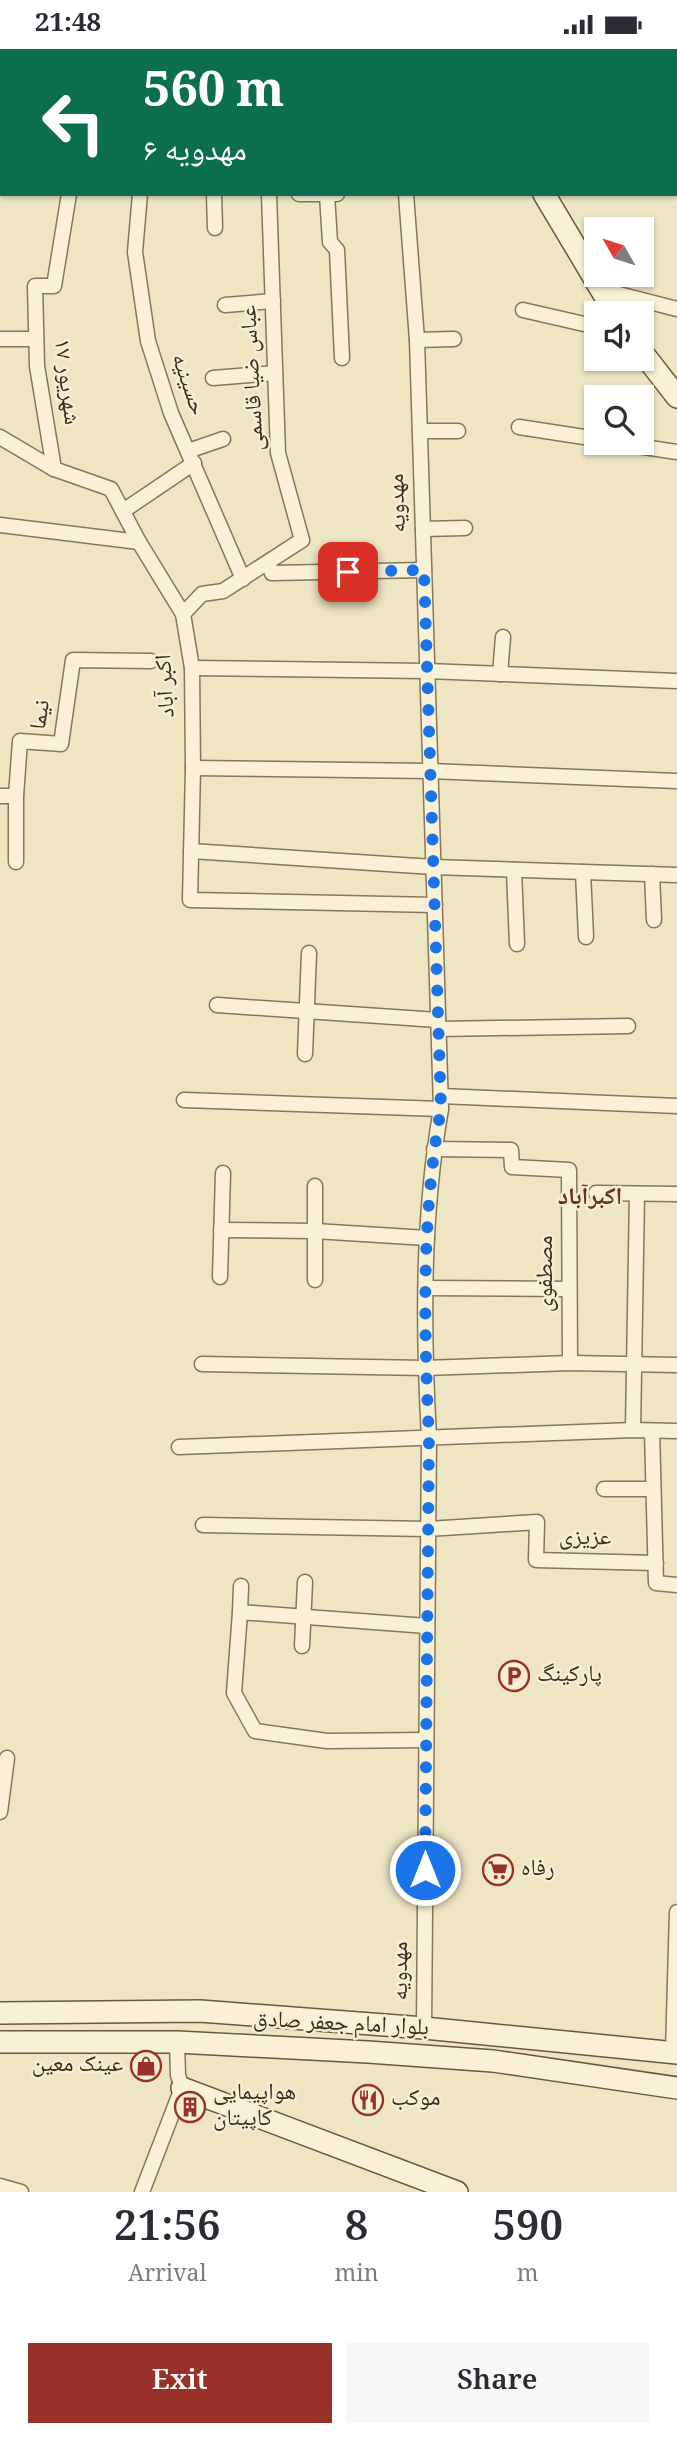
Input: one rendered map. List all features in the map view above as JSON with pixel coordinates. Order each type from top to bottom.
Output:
[{"type":"main road","points":[[545,196],[607,301]]},
{"type":"main road","points":[[654,367],[677,397]]},
{"type":"main road","name":"بلوار امام جعفر صادق","points":[[0,2013],[200,2011],[424,2028],[675,2052]]},
{"type":"main road","name":"بلوار امام جعفر صادق","points":[[0,2042],[177,2042],[493,2061],[677,2088]]},
{"type":"main road","points":[[182,2088],[454,2192]]},
{"type":"street","name":"۱۷ شهریور","points":[[54,469],[37,366],[35,286],[54,286],[69,196]]},
{"type":"street","name":"حسینیه","points":[[140,196],[135,252],[148,341],[171,413],[243,579]]},
{"type":"street","points":[[214,196],[215,228]]},
{"type":"street","name":"عباس ضیا قاسمی","points":[[183,614],[202,594],[223,591],[302,540],[278,453],[269,196]]},
{"type":"street","points":[[332,196],[330,242],[337,250],[342,358]]},
{"type":"street","name":"مهدویه","points":[[406,196],[417,340],[441,1103],[434,1149],[426,1288],[425,1368],[429,1438],[424,2028]]},
{"type":"street","points":[[599,289],[677,310]]},
{"type":"street","points":[[225,305],[273,301]]},
{"type":"street","points":[[523,310],[584,324]]},
{"type":"street","points":[[0,339],[36,339]]},
{"type":"street","points":[[417,340],[454,339]]},
{"type":"street","points":[[213,378],[275,373]]},
{"type":"street","points":[[519,427],[584,437]]},
{"type":"street","points":[[420,431],[458,431]]},
{"type":"street","points":[[0,437],[54,469]]},
{"type":"street","points":[[123,512],[191,457],[223,439]]},
{"type":"street","points":[[654,448],[677,452]]},
{"type":"street","name":"اکبر آباد","points":[[54,469],[111,489],[139,542],[183,614],[192,668],[190,900],[435,905]]},
{"type":"street","points":[[0,525],[139,542]]},
{"type":"street","points":[[423,529],[465,528]]},
{"type":"street","points":[[268,563],[272,573],[424,570]]},
{"type":"street","points":[[500,674],[503,636]]},
{"type":"street","name":"نیما","points":[[16,796],[20,741],[61,744],[73,660],[151,661]]},
{"type":"street","points":[[192,668],[427,671],[677,681]]},
{"type":"street","points":[[193,768],[430,771],[677,781]]},
{"type":"street","points":[[0,796],[16,796],[16,862]]},
{"type":"street","points":[[191,851],[433,867],[677,875]]},
{"type":"street","points":[[514,870],[517,944]]},
{"type":"street","points":[[583,872],[586,937]]},
{"type":"street","points":[[652,874],[654,920]]},
{"type":"street","points":[[305,1054],[309,953]]},
{"type":"street","points":[[217,1005],[439,1024],[628,1026]]},
{"type":"street","points":[[184,1100],[677,1106]]},
{"type":"street","name":"مصطفوی","points":[[434,1149],[510,1150],[512,1167],[569,1170],[570,1363]]},
{"type":"street","points":[[220,1277],[223,1173]]},
{"type":"street","points":[[315,1186],[315,1280]]},
{"type":"street","points":[[596,1193],[677,1194]]},
{"type":"street","points":[[633,1430],[637,1194]]},
{"type":"street","points":[[221,1230],[315,1231],[427,1238]]},
{"type":"street","points":[[426,1288],[569,1289]]},
{"type":"street","points":[[202,1364],[425,1368],[570,1363],[677,1366]]},
{"type":"street","points":[[178,1447],[633,1430],[677,1431]]},
{"type":"street","points":[[652,1431],[656,1583],[677,1585]]},
{"type":"street","points":[[604,1489],[653,1489]]},
{"type":"street","name":"عزیزی","points":[[428,1529],[537,1522],[536,1560],[656,1563]]},
{"type":"street","points":[[202,1525],[428,1529]]},
{"type":"street","points":[[302,1646],[305,1582]]},
{"type":"street","points":[[241,1586],[234,1693],[255,1731],[327,1741],[426,1740]]},
{"type":"street","points":[[240,1612],[427,1626]]},
{"type":"street","points":[[0,1812],[7,1758]]},
{"type":"street","points":[[675,2052],[677,1912]]},
{"type":"street","points":[[142,2192],[182,2088],[178,2075],[177,2042]]},
{"type":"street","points":[[0,2186],[21,2192]]},
{"type":"place","name":"پارکینگ","points":[[514,1676]]},
{"type":"place","name":"رفاه","points":[[498,1870]]},
{"type":"place","name":"عینک معین","points":[[146,2066]]},
{"type":"place","name":"موکب","points":[[368,2100]]},
{"type":"place","name":"هواپیمایی کاپیتان","points":[[190,2107]]},
{"type":"district","name":"اکبرآباد","points":[[590,1198]]},
{"type":"route","points":[[348,572],[424,570],[441,1109],[431,1164],[427,1238],[425,1368],[429,1438],[425,1870]]}]
